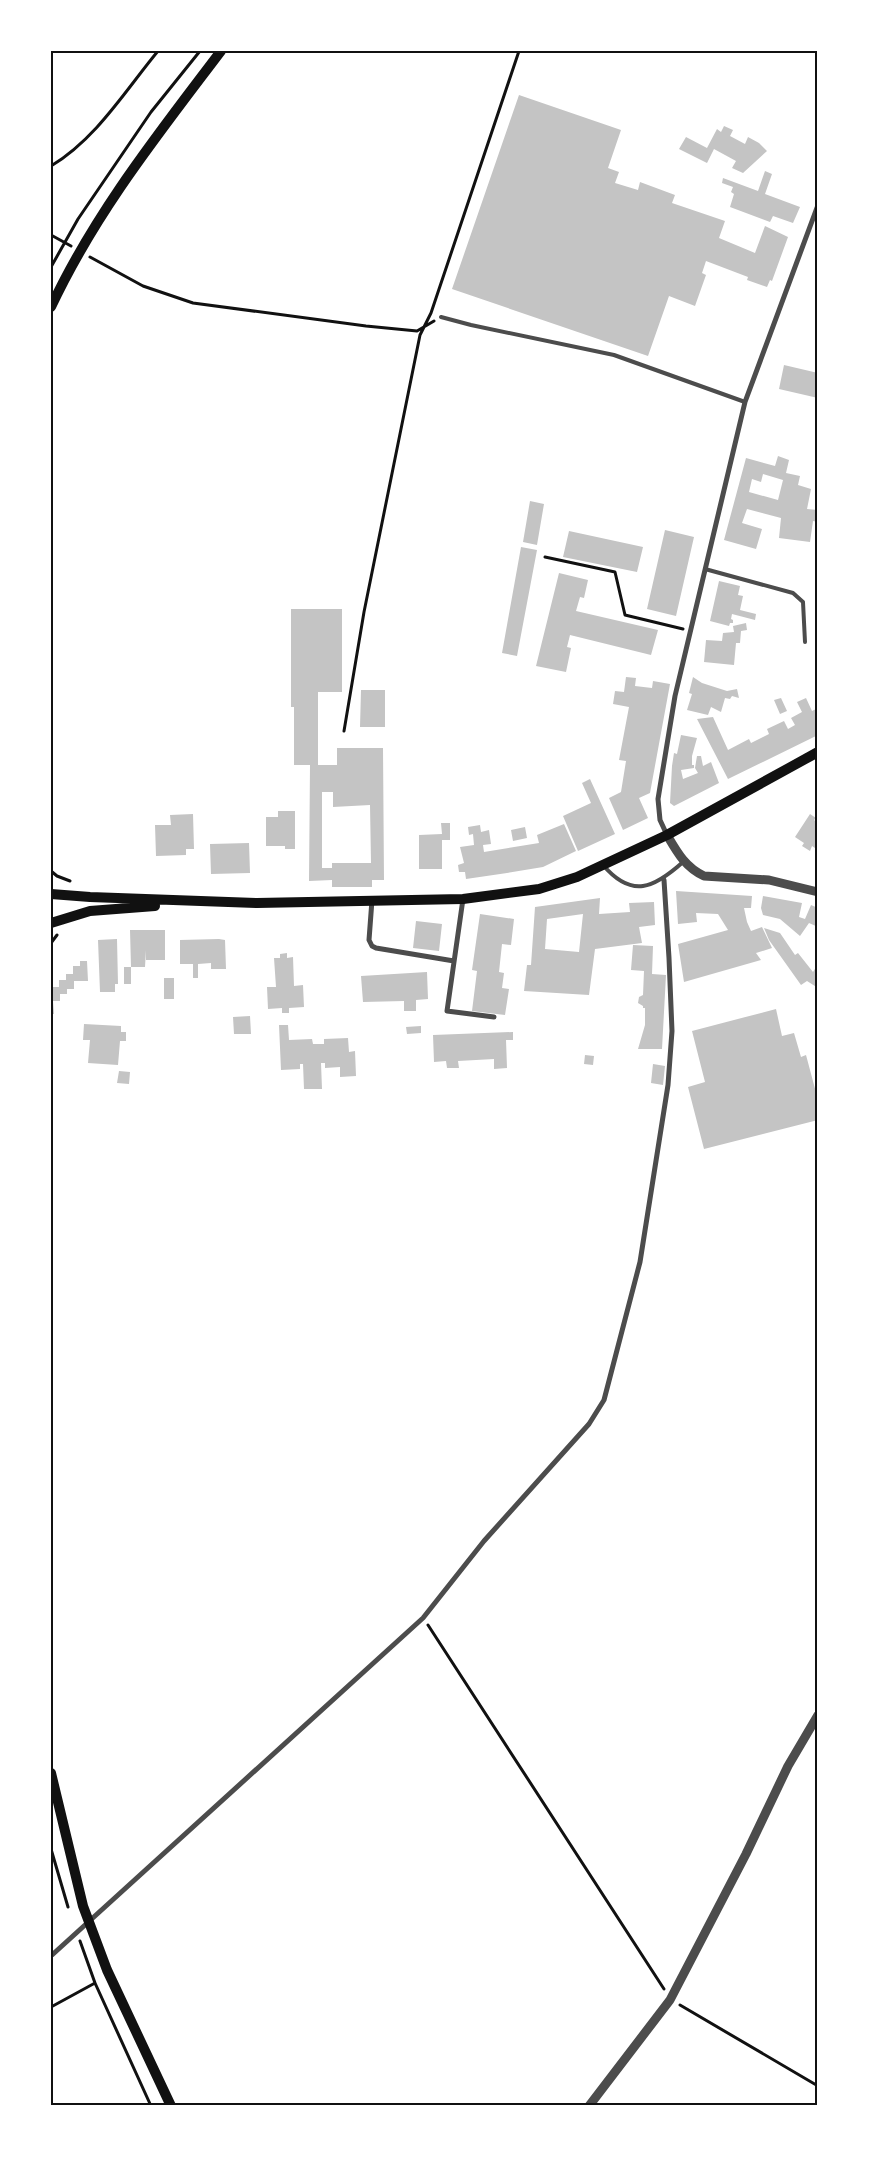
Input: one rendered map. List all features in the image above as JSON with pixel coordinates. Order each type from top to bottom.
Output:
[{"type":"main road","points":[[51,308],[94,225],[133,168],[222,51]]},
{"type":"main road","points":[[51,894],[198,902],[257,903],[463,899],[539,889],[577,877],[667,835],[818,752]]},
{"type":"main road","points":[[51,923],[90,911],[198,902]]},
{"type":"main road","points":[[51,1773],[83,1906],[107,1970],[171,2106]]},
{"type":"street","points":[[818,205],[745,402],[675,696],[658,799],[660,820],[667,835],[684,862],[696,872],[709,878],[769,880],[818,892]]},
{"type":"street","points":[[52,1955],[423,1618],[484,1541],[589,1424],[604,1400],[640,1262],[668,1085],[672,1032],[664,880]]},
{"type":"street","points":[[463,899],[447,1011],[494,1017]]},
{"type":"street","points":[[372,900],[369,940],[372,946],[454,961]]},
{"type":"street","points":[[590,2106],[670,2000],[746,1854],[788,1766],[818,1715]]},
{"type":"lane","points":[[440,317],[614,355],[745,402]]},
{"type":"lane","points":[[706,569],[793,593],[803,602],[806,642]]},
{"type":"lane","points":[[603,866],[615,879],[633,886],[647,886],[664,880],[684,862]]},
{"type":"path","points":[[51,166],[69,156],[96,129],[158,51]]},
{"type":"path","points":[[51,267],[78,219],[151,112],[200,51]]},
{"type":"path","points":[[344,732],[366,603],[420,335],[431,314],[519,51]]},
{"type":"path","points":[[105,265],[143,286],[193,303],[417,331],[440,317]]},
{"type":"path","points":[[545,557],[615,572],[625,615],[691,631]]},
{"type":"path","points":[[423,1618],[670,2000],[818,2086]]},
{"type":"path","points":[[51,2007],[95,1983]]},
{"type":"building","points":[[519,95],[621,130],[608,168],[619,172],[615,183],[638,190],[640,182],[675,195],[672,203],[725,221],[719,238],[755,253],[765,226],[788,237],[772,281],[770,280],[767,287],[747,280],[748,277],[706,261],[702,273],[706,275],[695,306],[669,296],[648,356],[452,289]]},
{"type":"building","points":[[724,126],[733,130],[730,136],[745,144],[748,137],[759,143],[767,151],[743,173],[732,168],[736,161],[714,149],[707,163],[679,149],[686,137],[707,148],[717,129],[721,132]]},
{"type":"building","points":[[765,171],[772,174],[765,194],[800,207],[793,223],[773,216],[770,222],[730,207],[734,194],[731,192],[733,187],[722,183],[723,178],[758,191]]},
{"type":"building","points":[[784,365],[818,373],[818,398],[779,389]]},
{"type":"building","points":[[778,456],[789,460],[786,473],[800,476],[798,485],[811,489],[807,509],[818,510],[818,522],[813,521],[810,542],[779,538],[781,518],[747,509],[742,523],[762,529],[756,549],[724,540],[746,458],[775,466]],"holes":[[[763,474],[783,480],[778,500],[749,492],[752,479],[761,482]]]},
{"type":"building","points":[[530,501],[544,504],[537,545],[523,542]]},
{"type":"building","points":[[665,530],[694,537],[676,616],[647,609]]},
{"type":"building","points":[[569,531],[643,547],[637,572],[563,557]]},
{"type":"building","points":[[521,547],[537,550],[517,656],[502,653]]},
{"type":"building","points":[[559,573],[588,580],[584,598],[580,597],[576,611],[658,630],[651,655],[570,635],[567,647],[571,648],[566,672],[536,666]]},
{"type":"building","points":[[719,581],[740,586],[738,595],[743,596],[740,610],[756,614],[755,620],[732,614],[731,619],[733,623],[730,623],[729,626],[710,621]]},
{"type":"building","points":[[291,609],[342,609],[342,692],[318,692],[318,765],[337,765],[337,748],[383,748],[384,880],[372,880],[372,887],[332,887],[332,880],[309,881],[310,765],[294,765],[294,707],[291,707]],"holes":[[[322,792],[333,792],[333,807],[370,805],[371,863],[332,863],[332,868],[322,868]]]},
{"type":"building","points":[[746,623],[747,630],[741,631],[740,643],[736,643],[734,665],[704,662],[706,640],[722,641],[723,633],[734,632],[733,626]]},
{"type":"building","points":[[626,677],[636,678],[635,686],[652,688],[653,681],[670,684],[650,793],[639,798],[648,818],[623,830],[609,798],[621,792],[626,761],[619,760],[629,707],[613,704],[615,691],[624,692]]},
{"type":"building","points":[[693,677],[702,683],[727,691],[737,689],[739,698],[732,696],[730,699],[725,698],[721,712],[711,707],[708,715],[687,710],[692,694],[689,693]]},
{"type":"building","points":[[361,690],[385,690],[385,727],[360,727]]},
{"type":"building","points":[[781,698],[787,711],[780,714],[774,700]]},
{"type":"building","points":[[806,698],[812,711],[818,708],[818,735],[728,779],[697,719],[713,717],[728,750],[749,739],[751,743],[769,734],[767,729],[784,721],[788,729],[795,725],[791,718],[802,712],[797,702]]},
{"type":"building","points":[[681,735],[697,738],[692,756],[694,768],[681,770],[683,779],[698,773],[695,768],[697,756],[701,756],[703,766],[711,762],[719,783],[674,806],[670,803],[672,766],[674,753],[677,754]]},
{"type":"building","points":[[590,779],[615,834],[578,851],[563,816],[591,803],[582,783]]},
{"type":"building","points":[[278,811],[295,811],[295,849],[285,849],[285,846],[266,846],[266,817],[278,817]]},
{"type":"building","points":[[193,814],[194,849],[186,849],[186,855],[156,856],[155,825],[171,825],[170,815]]},
{"type":"building","points":[[810,814],[816,818],[814,820],[818,823],[818,850],[812,846],[810,851],[802,846],[804,843],[795,837]]},
{"type":"building","points":[[441,823],[450,823],[450,840],[442,840],[442,869],[419,869],[419,835],[442,834]]},
{"type":"building","points":[[564,824],[576,851],[543,867],[466,879],[465,872],[459,872],[458,865],[464,863],[460,847],[474,845],[473,834],[469,835],[468,827],[480,825],[481,832],[489,830],[491,844],[483,845],[484,852],[539,843],[537,835]]},
{"type":"building","points":[[525,827],[527,838],[513,841],[511,830]]},
{"type":"building","points":[[249,843],[250,873],[211,874],[210,844]]},
{"type":"building","points":[[676,891],[752,896],[751,908],[744,908],[747,922],[751,931],[762,927],[772,948],[756,953],[761,960],[684,982],[678,944],[728,930],[718,914],[696,913],[697,922],[678,924]]},
{"type":"building","points":[[763,896],[802,903],[799,917],[805,919],[811,905],[818,908],[818,927],[809,923],[800,936],[780,919],[763,915],[761,908]]},
{"type":"building","points":[[600,898],[599,914],[630,912],[629,903],[654,902],[655,925],[639,927],[642,943],[595,949],[589,995],[524,991],[527,965],[531,965],[535,907]],"holes":[[[583,914],[579,952],[545,949],[547,919]]]},
{"type":"building","points":[[480,914],[514,919],[511,945],[502,944],[499,972],[504,973],[502,988],[509,989],[505,1015],[472,1011],[477,971],[472,970]]},
{"type":"building","points":[[416,921],[442,924],[439,951],[413,948]]},
{"type":"building","points":[[764,928],[780,933],[795,955],[798,953],[813,972],[818,964],[818,988],[807,981],[801,985],[769,940]]},
{"type":"building","points":[[130,930],[165,930],[165,960],[146,960],[146,950],[145,967],[131,967]]},
{"type":"building","points":[[117,939],[118,984],[115,984],[115,992],[100,992],[98,940]]},
{"type":"building","points":[[180,940],[225,940],[226,969],[211,969],[211,963],[198,964],[198,978],[193,978],[193,964],[180,964]]},
{"type":"building","points":[[633,945],[653,946],[652,974],[666,975],[662,1049],[638,1049],[645,1025],[645,1008],[638,1003],[639,997],[643,995],[644,971],[631,970]]},
{"type":"building","points":[[287,953],[287,958],[293,957],[294,986],[303,985],[304,1007],[289,1008],[289,1013],[282,1013],[282,1008],[268,1009],[267,987],[276,987],[274,958],[280,958],[280,954]]},
{"type":"building","points":[[80,961],[87,961],[88,981],[74,981],[74,989],[67,989],[67,994],[60,994],[60,1001],[53,1001],[54,1014],[51,1014],[51,987],[59,987],[59,980],[66,980],[66,974],[73,974],[73,966],[80,966]]},
{"type":"building","points":[[124,967],[131,967],[131,984],[124,984]]},
{"type":"building","points":[[427,972],[428,999],[416,1000],[416,1011],[404,1011],[404,1001],[363,1002],[361,976]]},
{"type":"building","points":[[164,978],[174,978],[174,999],[164,999]]},
{"type":"building","points":[[776,1009],[782,1036],[794,1033],[801,1057],[806,1055],[818,1100],[818,1120],[704,1149],[688,1087],[705,1082],[692,1031]]},
{"type":"building","points":[[250,1016],[251,1034],[234,1034],[233,1017]]},
{"type":"building","points":[[84,1024],[121,1026],[121,1032],[126,1032],[126,1041],[120,1041],[118,1065],[88,1063],[90,1040],[83,1040]]},
{"type":"building","points":[[279,1025],[288,1025],[289,1040],[312,1039],[313,1044],[324,1044],[324,1039],[348,1038],[349,1052],[355,1051],[356,1076],[340,1077],[340,1067],[325,1068],[325,1063],[321,1063],[322,1089],[304,1089],[303,1064],[300,1064],[300,1069],[281,1070]]},
{"type":"building","points":[[421,1026],[421,1033],[407,1034],[406,1027]]},
{"type":"building","points":[[513,1032],[513,1040],[506,1040],[507,1068],[494,1069],[494,1059],[458,1061],[459,1068],[447,1068],[446,1061],[434,1062],[433,1035]]},
{"type":"building","points":[[585,1055],[594,1056],[593,1065],[584,1064]]},
{"type":"building","points":[[653,1064],[665,1066],[663,1085],[651,1083]]},
{"type":"building","points":[[119,1071],[130,1072],[129,1084],[117,1083]]}]
